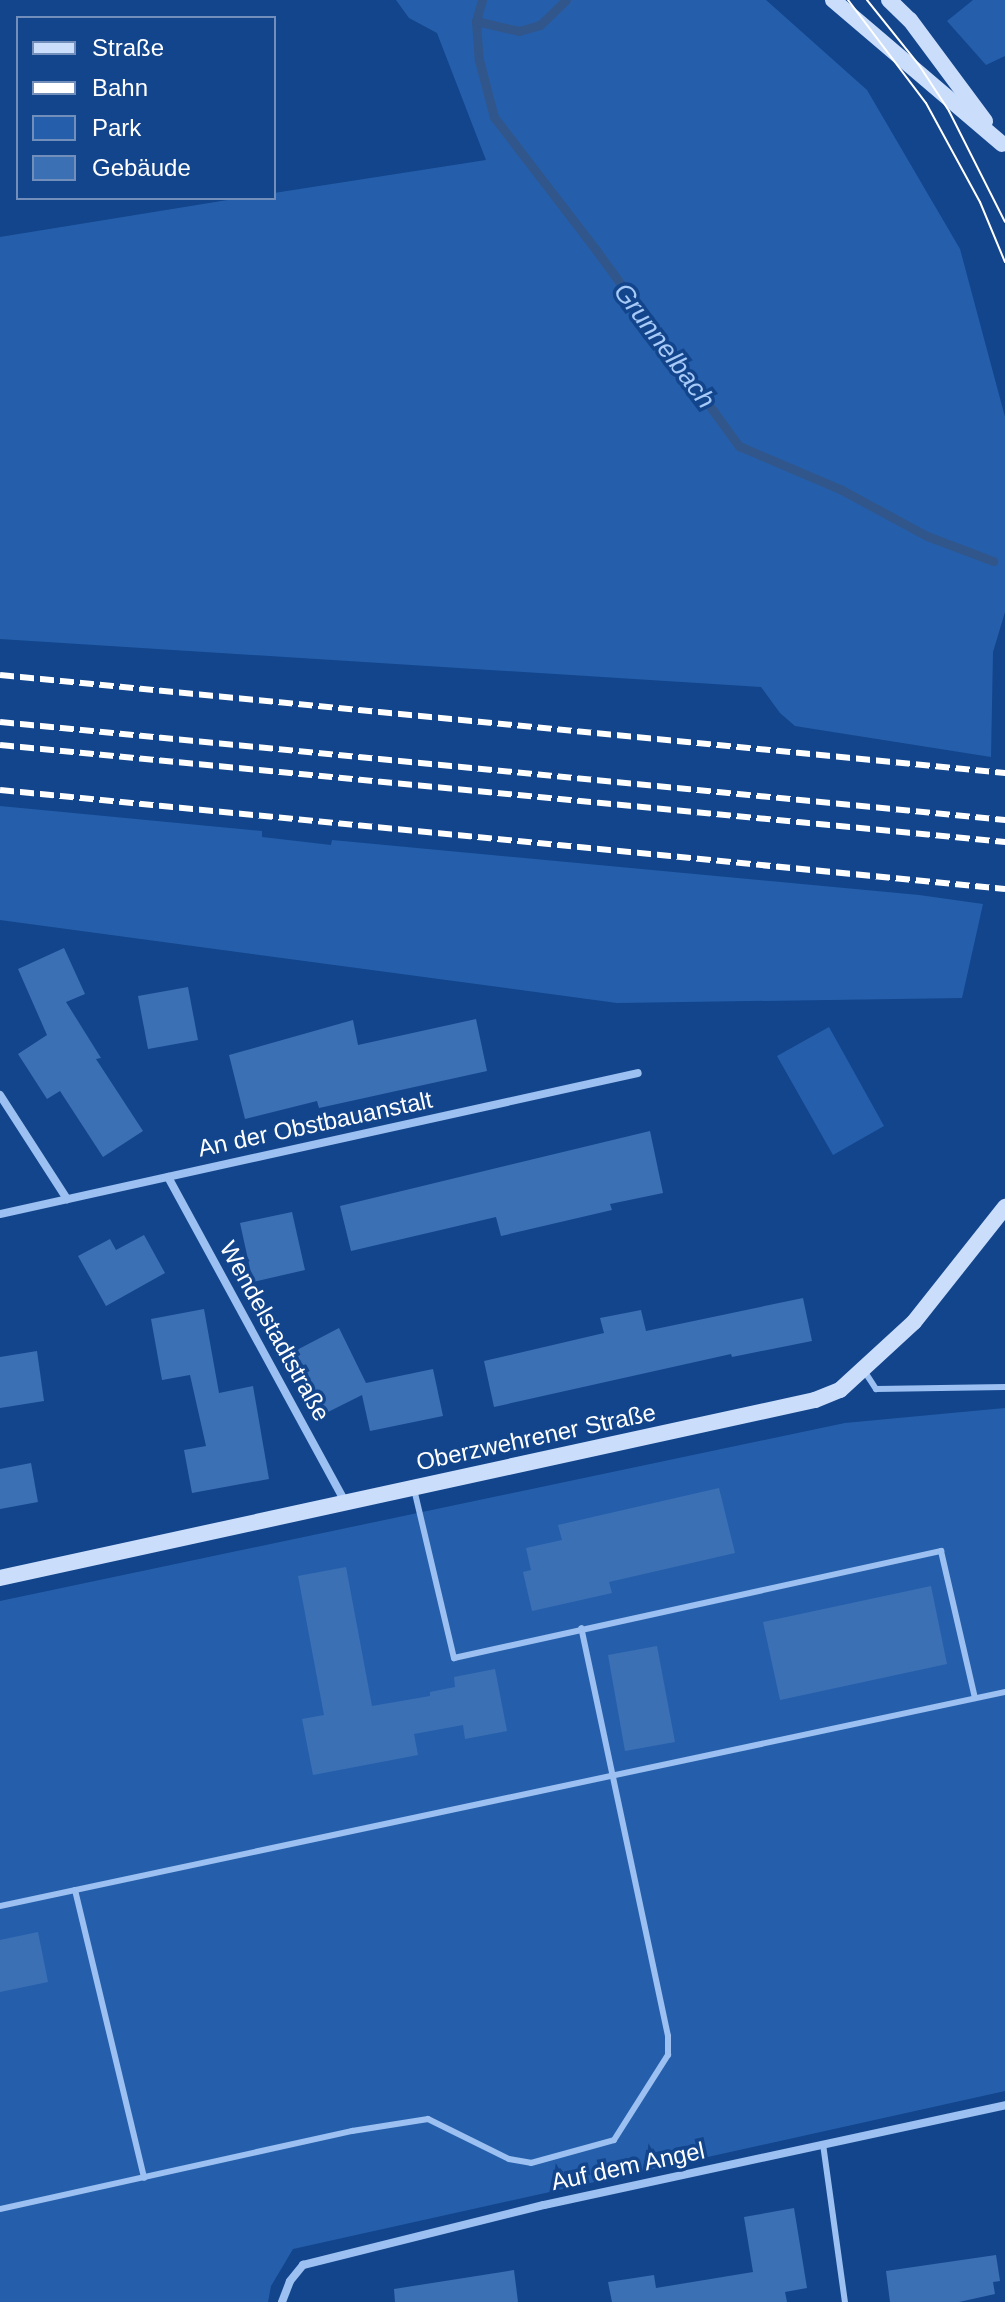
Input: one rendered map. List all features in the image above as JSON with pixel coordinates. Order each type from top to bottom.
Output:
[{"type":"main road","points":[[833,0],[1004,146]]},
{"type":"main road","points":[[889,0],[910,20],[1004,146]]},
{"type":"main road","name":"Oberzwehrener Straße","points":[[0,1578],[815,1400],[840,1390],[914,1322],[1005,1207]]},
{"type":"street","name":"An der Obstbauanstalt","points":[[0,1214],[638,1073]]},
{"type":"street","points":[[0,1095],[67,1199]]},
{"type":"street","name":"Wendelstadtstraße","points":[[168,1177],[346,1503]]},
{"type":"street","name":"Auf dem Angel","points":[[282,2302],[290,2281],[303,2265],[544,2205],[1005,2105]]},
{"type":"lane","points":[[863,1369],[876,1389],[1005,1387]]},
{"type":"lane","points":[[414,1489],[454,1658],[941,1551],[975,1698]]},
{"type":"lane","points":[[0,2209],[352,2131],[428,2119],[509,2159],[531,2163],[614,2140],[668,2055],[668,2036],[581,1628]]},
{"type":"lane","points":[[0,1906],[1005,1692]]},
{"type":"lane","points":[[75,1890],[144,2178]]},
{"type":"lane","points":[[823,2144],[845,2302]]},
{"type":"green space","points":[[396,0],[766,0],[867,90],[960,249],[1005,417],[1005,612],[993,652],[991,757],[795,726],[780,713],[761,687],[0,639],[0,237],[228,200],[276,200],[276,193],[486,160],[437,33],[409,18]]},
{"type":"green space","points":[[973,0],[1005,0],[1005,56],[986,65],[947,21]]},
{"type":"green space","points":[[0,806],[262,831],[262,837],[331,845],[332,840],[919,895],[983,904],[962,998],[617,1003],[0,920]]},
{"type":"green space","points":[[829,1027],[884,1126],[833,1155],[777,1056]]},
{"type":"green space","points":[[1005,1408],[1005,2091],[293,2249],[271,2286],[268,2302],[0,2302],[0,1601],[845,1423]]},
{"type":"building","points":[[64,948],[85,994],[66,1002],[101,1058],[96,1059],[143,1131],[103,1157],[60,1091],[47,1099],[18,1054],[47,1035],[18,969]]},
{"type":"building","points":[[188,987],[198,1040],[148,1049],[138,996]]},
{"type":"building","points":[[476,1019],[487,1071],[319,1108],[317,1101],[245,1119],[229,1055],[353,1020],[358,1045]]},
{"type":"building","points":[[650,1131],[663,1193],[610,1204],[612,1210],[501,1236],[496,1217],[351,1251],[340,1206]]},
{"type":"building","points":[[292,1212],[305,1270],[253,1282],[240,1223]]},
{"type":"building","points":[[144,1235],[165,1273],[106,1306],[78,1256],[110,1239],[116,1250]]},
{"type":"building","points":[[803,1298],[812,1341],[732,1357],[731,1354],[494,1407],[484,1361],[604,1333],[600,1318],[641,1310],[646,1331]]},
{"type":"building","points":[[204,1309],[219,1393],[253,1386],[269,1479],[192,1493],[184,1450],[206,1446],[190,1375],[162,1380],[151,1319]]},
{"type":"building","points":[[339,1328],[366,1383],[433,1369],[443,1416],[370,1431],[362,1395],[324,1414],[293,1352]]},
{"type":"building","points":[[37,1351],[44,1401],[0,1408],[0,1357]]},
{"type":"building","points":[[31,1463],[38,1502],[0,1509],[0,1469]]},
{"type":"building","points":[[719,1488],[735,1553],[609,1582],[612,1593],[532,1611],[523,1572],[531,1570],[526,1548],[562,1540],[558,1525]]},
{"type":"building","points":[[346,1567],[372,1706],[430,1696],[430,1692],[455,1687],[454,1677],[495,1669],[507,1731],[465,1739],[463,1725],[414,1734],[418,1755],[313,1775],[302,1719],[324,1715],[298,1576]]},
{"type":"building","points":[[931,1586],[947,1664],[780,1700],[763,1622]]},
{"type":"building","points":[[657,1646],[675,1742],[625,1751],[608,1655]]},
{"type":"building","points":[[38,1932],[48,1982],[0,1992],[0,1940]]},
{"type":"building","points":[[794,2208],[807,2288],[785,2292],[787,2302],[612,2302],[608,2282],[654,2275],[656,2288],[753,2272],[744,2217]]},
{"type":"building","points":[[996,2255],[1000,2281],[993,2282],[995,2294],[959,2302],[890,2302],[886,2271]]},
{"type":"building","points":[[514,2270],[518,2302],[395,2302],[394,2289]]},
{"type":"waterway","name":"Grunnelbach","points":[[482,0],[476,21],[479,60],[494,117],[739,446],[840,489],[927,536],[993,561]]},
{"type":"waterway","points":[[476,21],[519,31],[540,25],[566,0]]},
{"type":"tram line","points":[[848,0],[926,103],[980,202],[1005,262]]},
{"type":"tram line","points":[[867,0],[919,65],[949,111],[1005,222]]},
{"type":"railway","points":[[0,675],[1005,773]]},
{"type":"railway","points":[[0,722],[1005,820]]},
{"type":"railway","points":[[0,745],[1005,842]]},
{"type":"railway","points":[[0,790],[1005,889]]}]
